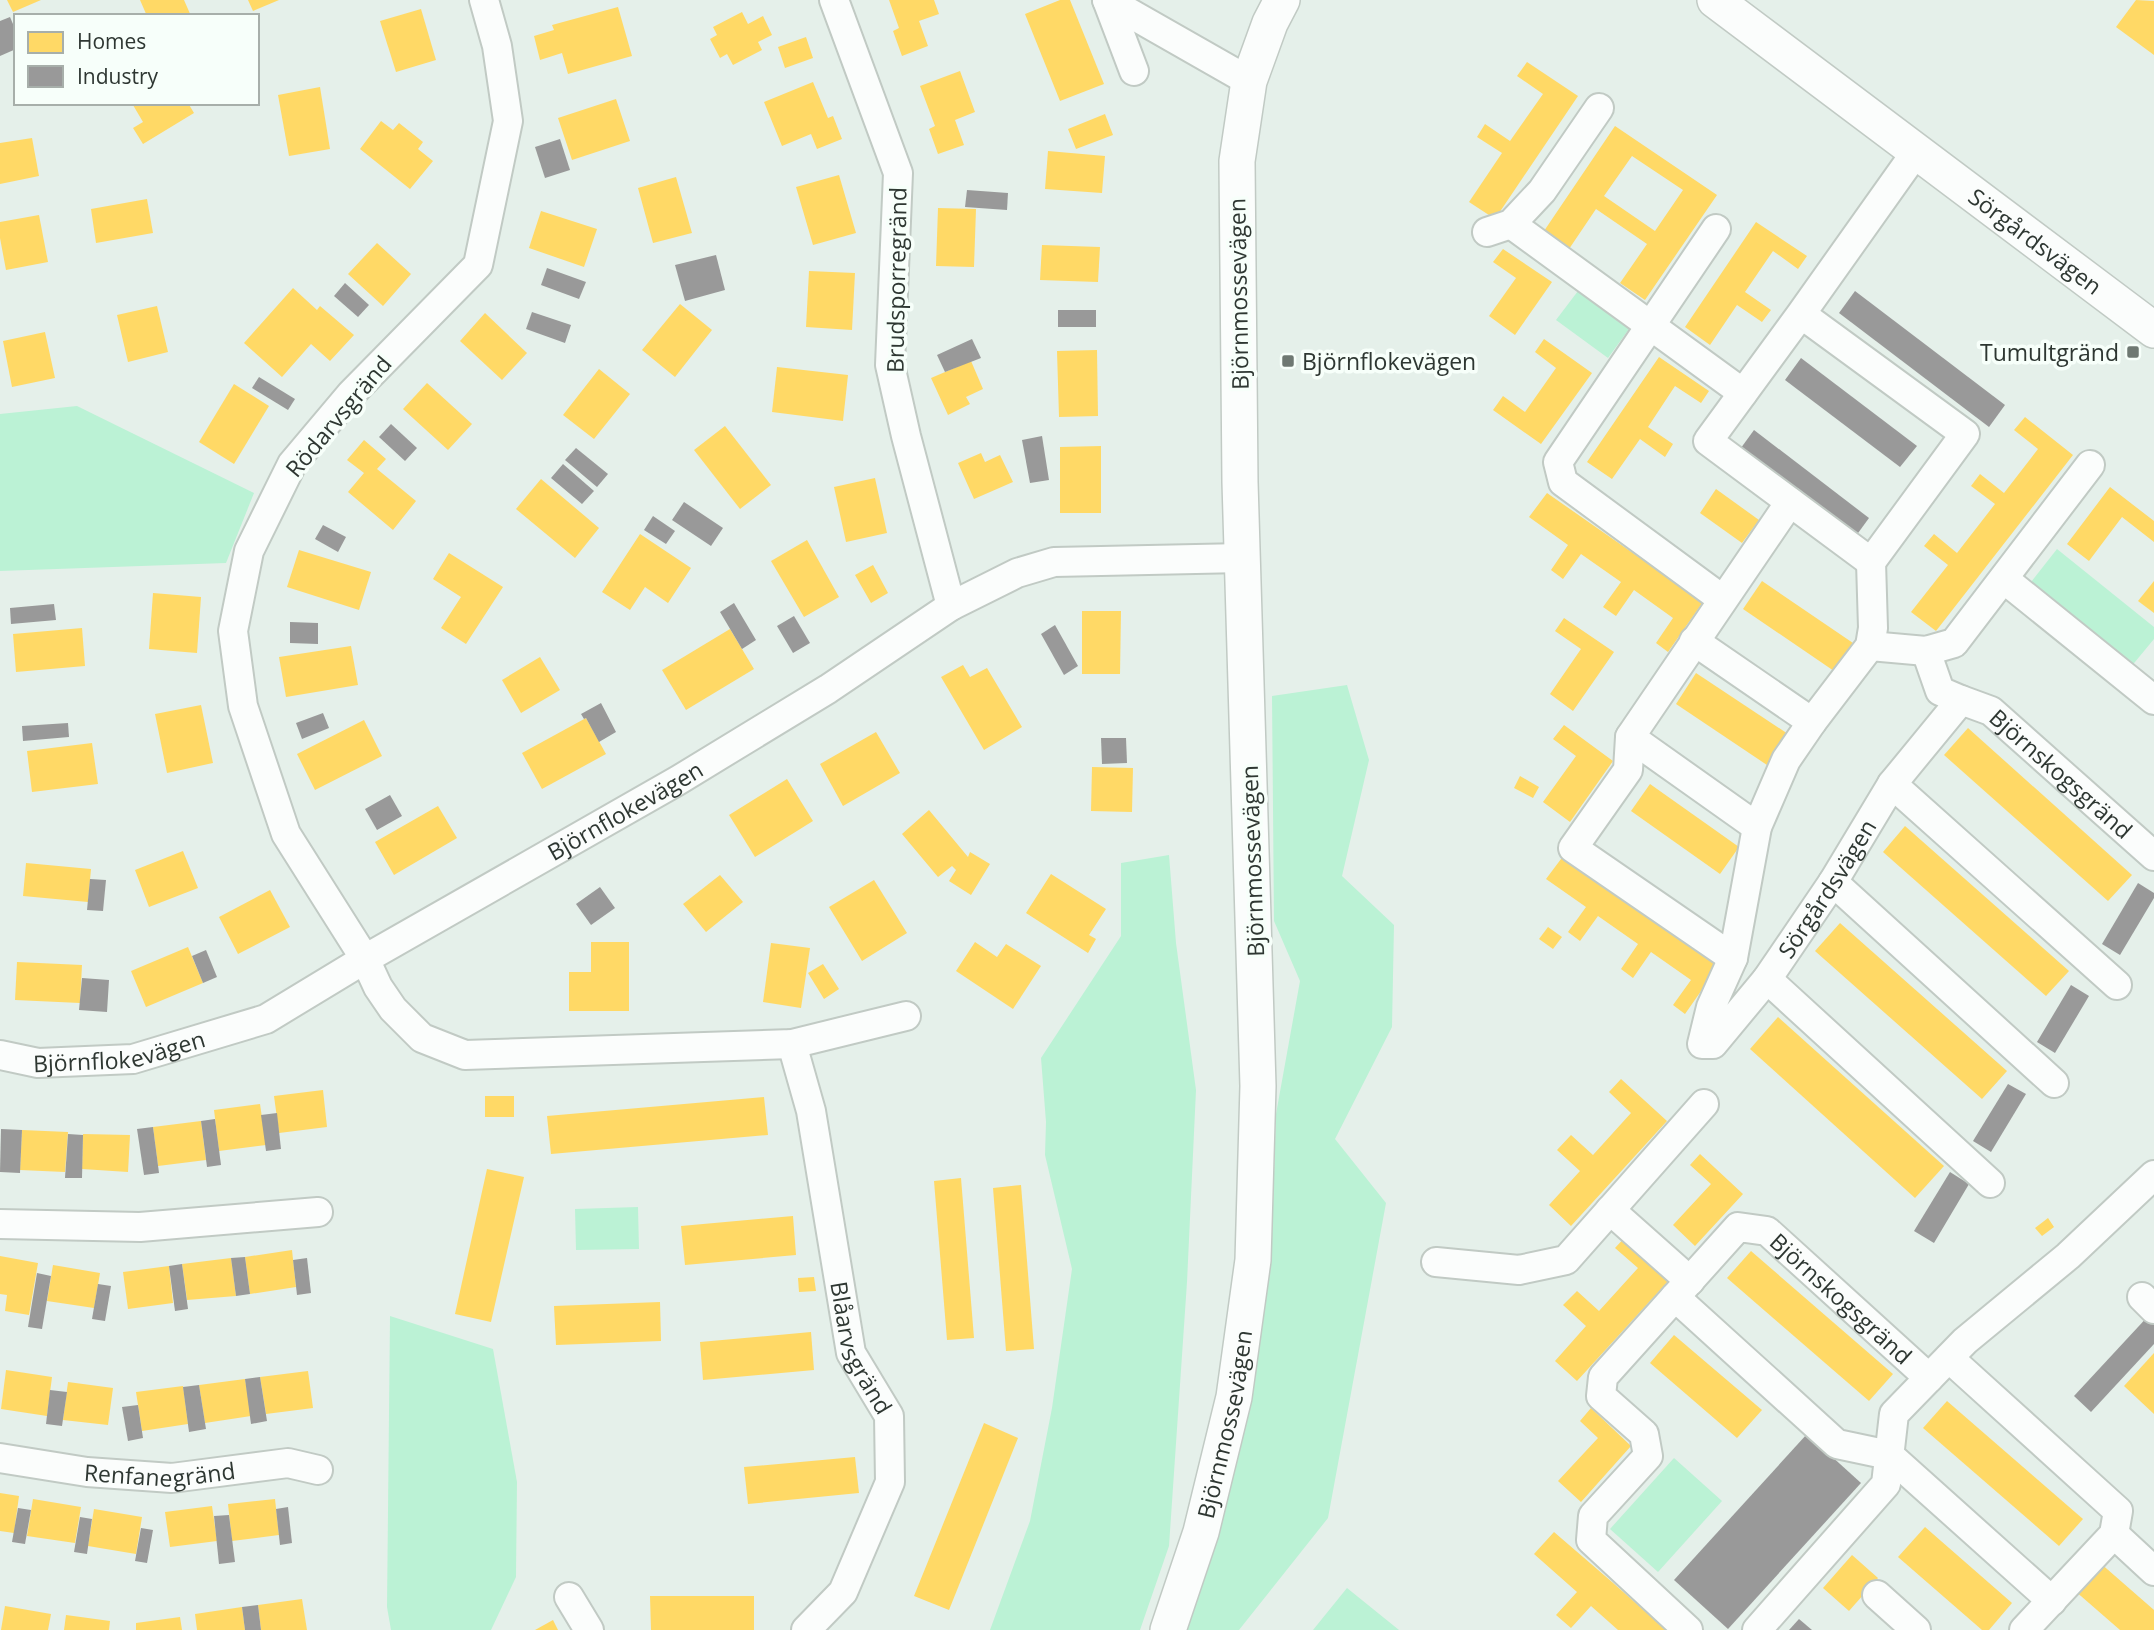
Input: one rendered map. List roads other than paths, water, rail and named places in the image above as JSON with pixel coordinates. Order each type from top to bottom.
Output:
[{"type":"street","name":"Rödarvsgränd","points":[[365,959],[286,834],[243,706],[233,631],[249,551],[292,464],[351,394],[478,265],[509,121],[497,46],[484,0]]},
{"type":"street","name":"Brudsporregränd","points":[[834,0],[898,173],[890,365],[905,436],[951,606]]},
{"type":"street","points":[[1107,0],[1134,71]]},
{"type":"street","points":[[1107,0],[1249,81]]},
{"type":"street","name":"Björnmossevägen","points":[[1168,1630],[1201,1532],[1234,1397],[1254,1261],[1258,1072],[1240,482],[1237,161],[1249,81],[1270,23],[1282,0]]},
{"type":"street","name":"Sörgårdsvägen","points":[[1715,0],[2154,330]]},
{"type":"street","points":[[1599,107],[1542,191],[1499,228],[1651,326],[1743,393]]},
{"type":"street","points":[[1871,562],[1708,441],[1916,152]]},
{"type":"street","points":[[1716,229],[1558,462],[1563,482],[1722,599]]},
{"type":"street","points":[[1801,314],[1965,434],[1871,562],[1873,628],[1870,646],[1926,651],[1954,643],[2091,465]]},
{"type":"street","points":[[1733,958],[1573,848],[1628,770],[1630,737],[1790,502]]},
{"type":"street","name":"Björnflokevägen","points":[[0,1055],[38,1063],[133,1059],[267,1019],[365,959],[689,774],[828,689],[951,606],[1017,573],[1054,562],[1243,558]]},
{"type":"street","points":[[2004,579],[2149,687]]},
{"type":"street","points":[[1694,641],[1812,722]]},
{"type":"street","name":"Sörgårdsvägen","points":[[1870,646],[1786,760],[1758,827],[1733,958],[1711,1007],[1702,1044],[1713,1044],[1767,979],[1833,882],[1892,784],[1962,700]]},
{"type":"street","points":[[1926,651],[1940,691],[1962,700]]},
{"type":"street","name":"Björnskogsgränd","points":[[1962,700],[1991,711],[2154,856]]},
{"type":"street","points":[[1630,737],[1758,827]]},
{"type":"street","points":[[1892,784],[2117,985]]},
{"type":"street","points":[[1833,882],[2054,1083]]},
{"type":"street","points":[[365,959],[378,987],[393,1009],[422,1038],[465,1055],[792,1044],[906,1016]]},
{"type":"street","points":[[1767,979],[1990,1183]]},
{"type":"street","name":"Blåarvsgränd","points":[[792,1044],[811,1111],[851,1353],[889,1416],[890,1482],[843,1592],[806,1630]]},
{"type":"street","points":[[1436,1262],[1520,1270],[1566,1260],[1704,1104]]},
{"type":"street","name":"Björnskogsgränd","points":[[1757,1630],[1886,1484],[1894,1414],[2001,1310],[2068,1256],[2154,1175]]},
{"type":"street","points":[[1610,1210],[1682,1289],[1837,1444],[1889,1455],[2039,1620],[2114,1534],[2154,1571]]},
{"type":"street","points":[[0,1223],[140,1227],[317,1212]]},
{"type":"street","name":"Björnskogsgränd","points":[[1688,1630],[1591,1540],[1593,1516],[1648,1456],[1644,1434],[1601,1396],[1604,1377],[1738,1227],[1767,1231],[1929,1378]]},
{"type":"street","name":"Björnskogsgränd","points":[[1949,1358],[2118,1511],[2114,1534]]},
{"type":"street","name":"Renfanegränd","points":[[0,1458],[87,1472],[172,1478],[288,1463],[318,1470]]},
{"type":"street","points":[[1877,1595],[1916,1630]]},
{"type":"street","points":[[569,1597],[589,1630]]},
{"type":"place","name":"Tumultgränd","points":[[2133,352]]},
{"type":"place","name":"Björnflokevägen","points":[[1288,361]]}]
